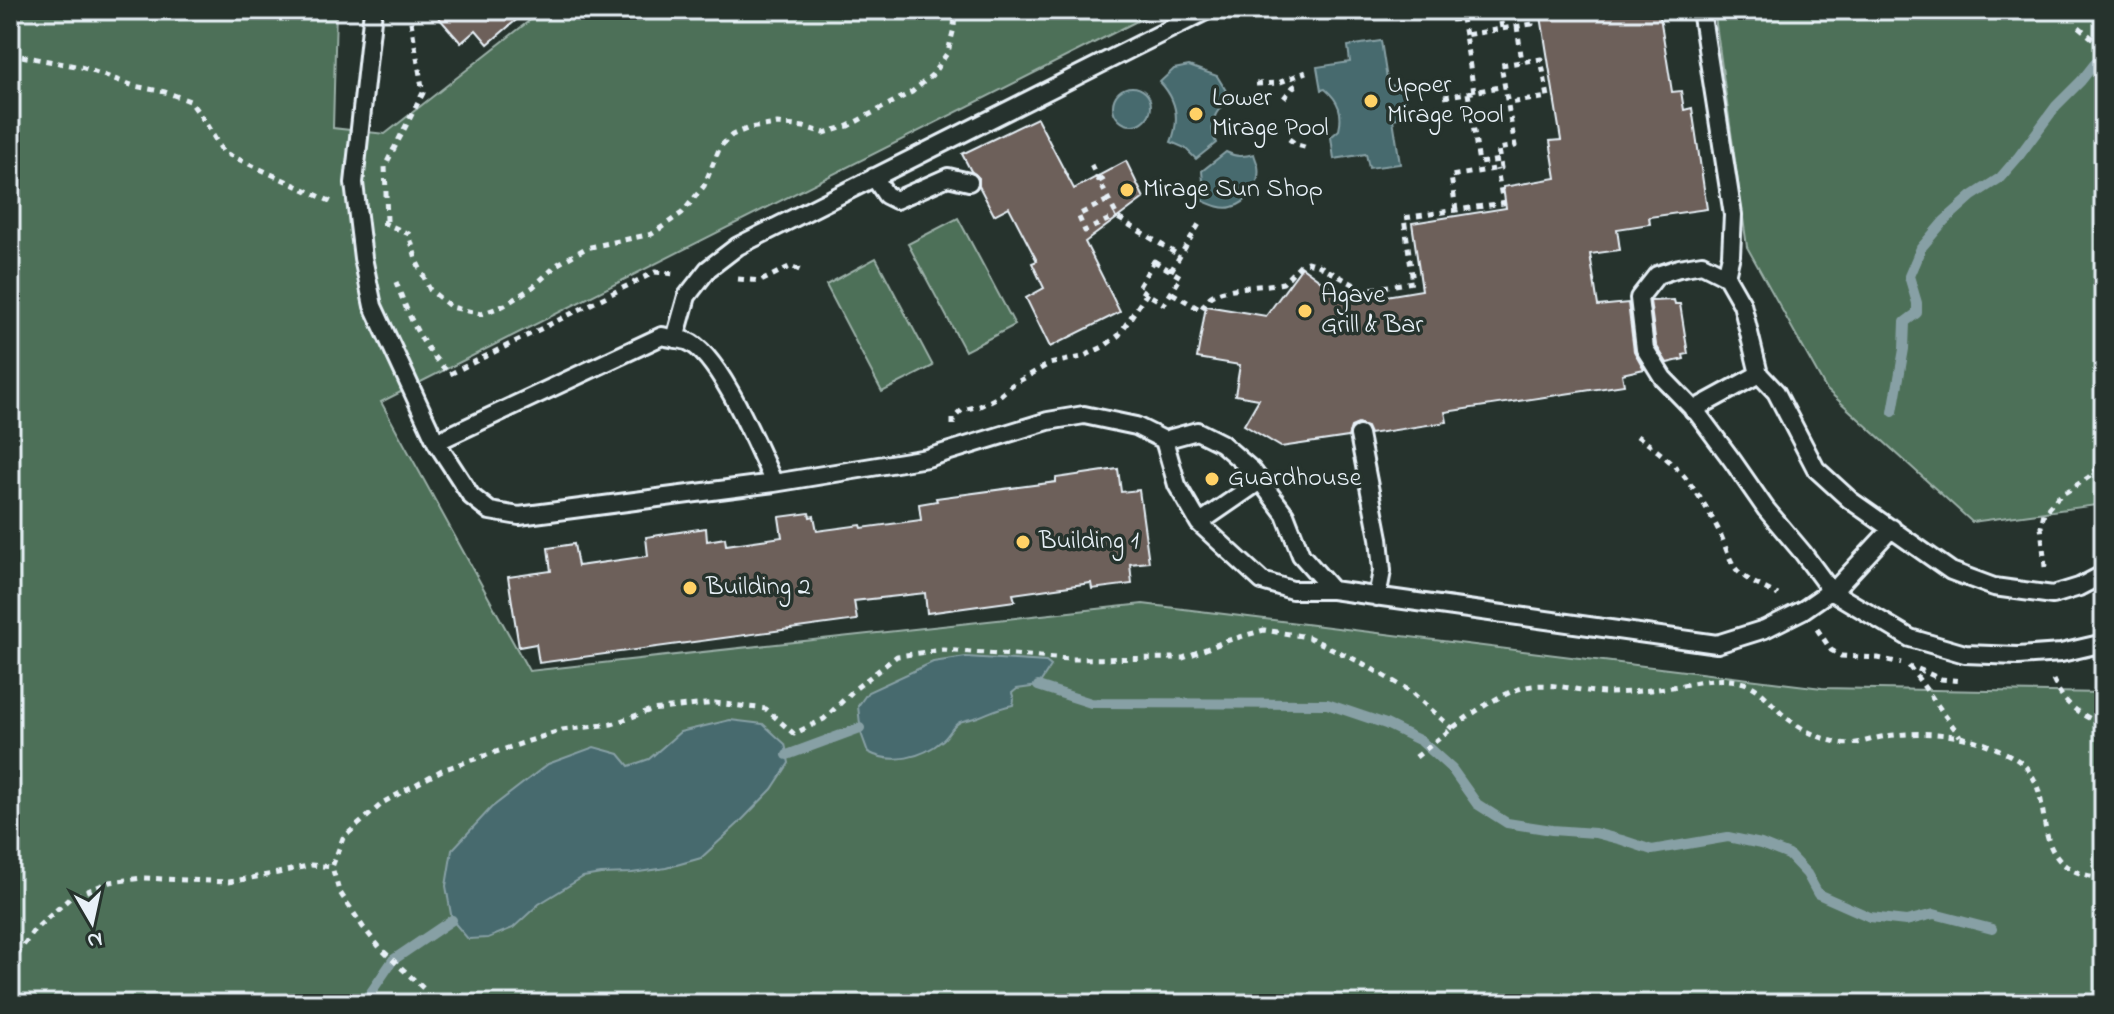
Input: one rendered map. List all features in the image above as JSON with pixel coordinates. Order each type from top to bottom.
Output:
[{"type":"lane","points":[[373,10],[354,183],[363,258],[373,306],[436,442],[471,496],[490,511],[519,516],[774,483],[927,458],[1048,421],[1084,415],[1136,426],[1164,440],[1197,431],[1221,443],[1252,470],[1285,514],[1301,555],[1332,590]]},
{"type":"lane","points":[[675,339],[687,296],[708,269],[738,246],[1208,10]]},
{"type":"lane","points":[[1701,10],[1733,215],[1731,255],[1726,276]]},
{"type":"lane","points":[[874,177],[886,195],[896,200],[948,177],[969,182]]},
{"type":"lane","points":[[2104,574],[2079,587],[2053,595],[1994,587],[1951,571],[1850,500],[1816,469],[1776,392],[1759,374],[1742,304],[1726,276],[1702,264],[1679,268],[1657,275],[1639,298],[1645,349],[1663,378],[1693,410],[1831,591],[1910,638],[1965,654],[2047,654],[2104,643]]},
{"type":"lane","points":[[436,442],[662,336],[688,342],[708,357],[724,380],[774,483]]},
{"type":"lane","points":[[1693,410],[1759,374]]},
{"type":"lane","points":[[1359,435],[1379,538],[1382,571],[1377,597]]},
{"type":"lane","points":[[1164,440],[1177,485],[1199,523],[1262,581],[1292,590],[1332,590],[1717,644],[1765,629],[1803,610],[1839,585],[1892,528]]},
{"type":"lane","points":[[1199,523],[1260,481]]},
{"type":"path","points":[[387,234],[385,166],[423,93],[409,10]]},
{"type":"path","points":[[10,54],[81,67],[190,101],[223,152],[358,216],[409,234],[430,290],[451,307],[481,314],[503,306],[533,287],[558,264],[586,248],[652,234],[682,213],[704,186],[720,147],[732,135],[749,128],[777,124],[824,133],[848,126],[912,92],[932,75],[948,52],[955,10]]},
{"type":"path","points":[[1451,20],[1475,16],[1474,10]]},
{"type":"path","points":[[1499,10],[1502,28]]},
{"type":"path","points":[[1465,35],[1532,24],[1530,10]]},
{"type":"path","points":[[1462,19],[1479,163],[1500,160]]},
{"type":"path","points":[[1517,26],[1522,62]]},
{"type":"path","points":[[2079,27],[2104,48]]},
{"type":"path","points":[[1456,210],[1451,176],[1501,168],[1498,149],[1515,146],[1501,65],[1541,59],[1548,97],[1509,103]]},
{"type":"path","points":[[1256,84],[1278,83],[1306,72]]},
{"type":"path","points":[[1284,98],[1297,85]]},
{"type":"path","points":[[1444,97],[1506,86]]},
{"type":"path","points":[[1289,139],[1308,148]]},
{"type":"path","points":[[1091,165],[1116,216],[1180,256]]},
{"type":"path","points":[[1172,293],[1201,310],[1213,295],[1233,289],[1283,283],[1301,264],[1307,262],[1364,290],[1413,282],[1404,218],[1503,203],[1497,169]]},
{"type":"path","points":[[1099,181],[1108,176]]},
{"type":"path","points":[[1108,200],[1078,215],[1079,224],[1085,231],[1116,216]]},
{"type":"path","points":[[1171,271],[1199,224]]},
{"type":"path","points":[[1154,261],[1171,271],[1181,277],[1164,304],[1138,288],[1154,261]]},
{"type":"path","points":[[395,280],[410,321],[421,340],[450,374],[655,272],[761,281],[791,266],[804,272]]},
{"type":"path","points":[[958,448],[953,419],[962,410],[998,397],[1012,385],[1049,364],[1082,357],[1103,347],[1119,335],[1147,293]]},
{"type":"path","points":[[1637,436],[1663,454],[1688,479],[1705,504],[1736,568],[1785,599]]},
{"type":"path","points":[[2045,567],[2041,526],[2044,513],[2057,498],[2089,477],[2104,460]]},
{"type":"path","points":[[423,988],[381,949],[339,891],[332,867],[343,838],[384,802],[442,770],[562,730],[612,724],[651,710],[715,703],[766,709],[794,734],[824,719],[856,688],[897,656],[943,650],[1069,659],[1183,658],[1264,630],[1308,637],[1362,663],[1410,691],[1453,729]]},
{"type":"path","points":[[1909,666],[1960,737]]},
{"type":"path","points":[[1416,757],[1498,698],[1524,687],[1548,685],[1603,693],[1733,680],[1749,684],[1801,729],[1842,743],[1915,733],[1960,737],[1988,745],[2017,759],[2032,772],[2051,850],[2064,865],[2082,875],[2104,878]]},
{"type":"path","points":[[2053,680],[2068,705],[2104,725]]},
{"type":"path","points":[[10,965],[34,930],[70,898],[110,882],[143,878],[229,882],[311,865],[332,867]]},
{"type":"green space","points":[[10,10],[336,10],[333,128],[385,134],[543,10],[1159,10],[381,402],[529,671],[1143,604],[1822,688],[2104,693],[2104,1004],[10,1004]]},
{"type":"green space","points":[[1714,10],[2104,10],[2104,504],[1972,522],[1826,389],[1747,247]]},
{"type":"green space","points":[[958,218],[1015,325],[965,351],[908,244]]},
{"type":"green space","points":[[876,258],[933,366],[882,392],[826,285]]},
{"type":"water","name":"Upper Mirage Pool","points":[[1381,41],[1388,86],[1403,84],[1408,116],[1393,119],[1400,164],[1369,168],[1366,154],[1334,159],[1331,137],[1339,130],[1340,113],[1334,98],[1325,89],[1321,90],[1317,67],[1350,62],[1348,46]]},
{"type":"water","name":"Lower Mirage Pool","points":[[1189,66],[1217,76],[1231,99],[1214,118],[1216,143],[1196,159],[1185,148],[1171,142],[1175,110],[1160,82],[1174,69]]},
{"type":"water","points":[[1132,87],[1145,93],[1151,106],[1145,119],[1132,125],[1119,119],[1113,106],[1119,93]]},
{"type":"water","points":[[1226,152],[1240,156],[1254,154],[1258,166],[1256,185],[1248,197],[1228,208],[1201,200],[1204,192],[1202,171]]},
{"type":"water","points":[[966,657],[1046,662],[1051,666],[1038,686],[1017,689],[1012,693],[1013,705],[960,722],[943,740],[926,751],[897,759],[868,752],[861,733],[858,706],[868,692],[933,662]]},
{"type":"water","points":[[730,720],[763,724],[785,744],[789,763],[772,789],[701,858],[666,868],[583,877],[539,904],[513,928],[488,938],[468,939],[452,920],[446,886],[452,850],[491,808],[548,764],[594,747],[619,754],[629,766],[649,759],[680,732]]},
{"type":"building","points":[[432,10],[528,10],[488,44],[476,30],[461,43]]},
{"type":"building","points":[[1540,10],[1659,10],[1672,92],[1681,91],[1684,110],[1692,108],[1707,209],[1649,217],[1650,224],[1617,229],[1620,250],[1590,254],[1598,306],[1628,303],[1634,351],[1644,369],[1622,374],[1624,385],[1445,412],[1447,422],[1370,434],[1367,427],[1358,424],[1351,427],[1348,437],[1281,447],[1244,425],[1259,399],[1235,395],[1240,365],[1197,358],[1206,306],[1266,316],[1302,267],[1350,302],[1422,290],[1412,223],[1506,208],[1503,187],[1556,178],[1550,141],[1561,140]]},
{"type":"building","points":[[1037,118],[1074,189],[1126,161],[1144,198],[1085,242],[1120,312],[1050,347],[1026,298],[1044,288],[1032,263],[1037,261],[1009,207],[994,215],[979,186],[979,178],[971,171],[962,154]]},
{"type":"building","points":[[1674,300],[1675,304],[1680,304],[1688,354],[1683,355],[1684,359],[1667,363],[1656,345],[1650,301]]},
{"type":"building","points":[[1118,469],[1121,492],[1139,490],[1149,562],[1130,564],[1132,584],[1092,589],[1091,583],[1013,594],[1015,601],[927,613],[925,593],[854,601],[857,620],[539,663],[536,644],[519,647],[508,577],[551,571],[548,548],[574,544],[578,566],[648,556],[646,537],[706,528],[707,541],[725,538],[726,545],[782,537],[779,517],[809,513],[810,517],[814,516],[817,531],[921,520],[919,504],[937,501],[936,498],[1056,482],[1056,478]]},
{"type":"waterway","points":[[1893,412],[1904,349],[1905,322],[1917,313],[1909,276],[1921,248],[1944,221],[1972,196],[2000,178],[2056,106],[2104,52]]},
{"type":"waterway","points":[[1038,686],[1091,703],[1327,704],[1386,724],[1421,741],[1452,769],[1477,804],[1507,823],[1595,833],[1652,850],[1728,837],[1761,844],[1789,855],[1807,874],[1818,894],[1870,917],[1906,921],[1934,914],[1992,929]]},
{"type":"waterway","points":[[787,755],[860,728]]},
{"type":"waterway","points":[[363,1004],[393,960],[452,920]]},
{"type":"place","name":"Upper Mirage Pool","points":[[1371,101]]},
{"type":"place","name":"Lower Mirage Pool","points":[[1196,114]]},
{"type":"place","name":"Mirage Sun Shop","points":[[1127,190]]},
{"type":"place","name":"Agave Grill & Bar","points":[[1305,311]]},
{"type":"place","name":"Guardhouse","points":[[1212,479]]},
{"type":"place","name":"Building 1","points":[[1023,542]]},
{"type":"place","name":"Building 2","points":[[690,588]]}]
